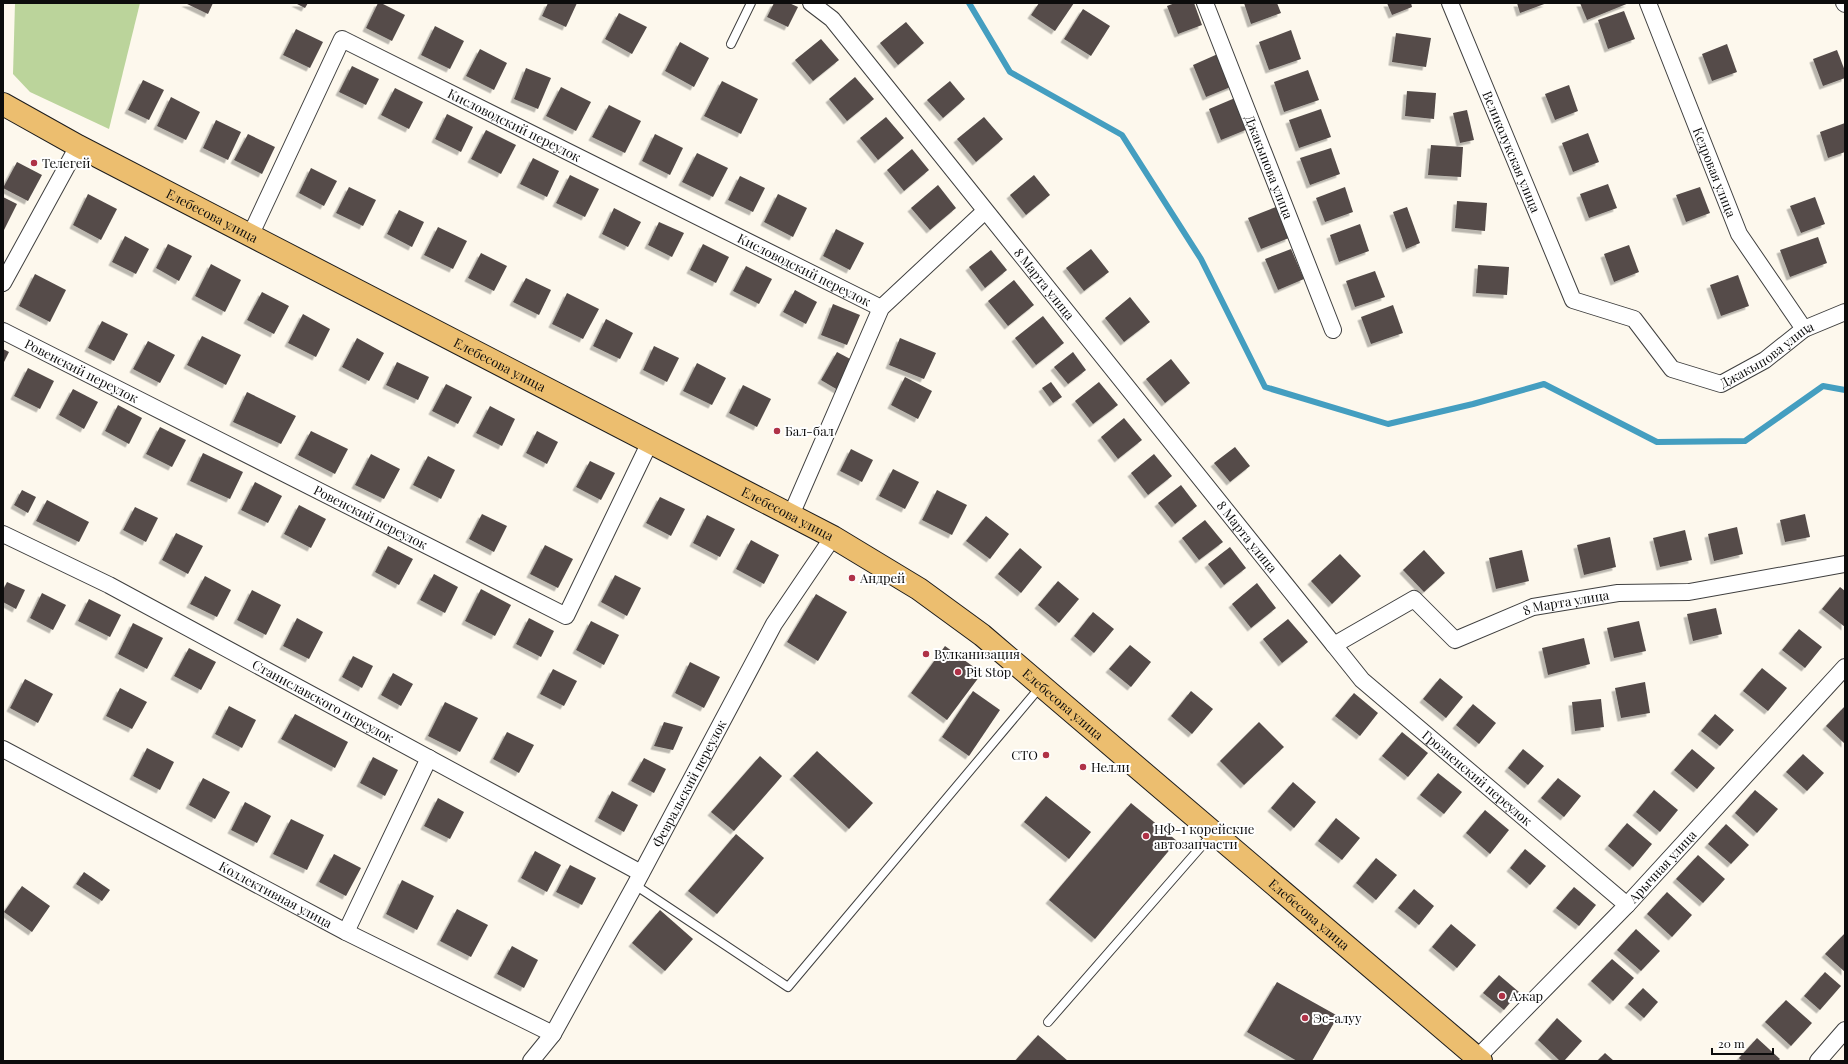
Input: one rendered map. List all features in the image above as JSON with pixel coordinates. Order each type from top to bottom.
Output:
[{"type":"main road","name":"Елебесова улица","points":[[3,104],[78,146],[250,236],[833,537],[919,589],[982,635],[1477,1060]]},
{"type":"street","name":"8 Марта улица","points":[[811,3],[832,19],[1334,645],[1414,599],[1455,640],[1533,607],[1618,593],[1689,592],[1845,564]]},
{"type":"street","name":"Джакыпова улица","points":[[1206,3],[1333,330]]},
{"type":"street","name":"Великолукская улица","points":[[1450,3],[1573,300]]},
{"type":"street","name":"Кедровая улица","points":[[1648,3],[1739,234],[1804,329]]},
{"type":"street","name":"Кисловодский переулок","points":[[250,236],[342,39],[881,308]]},
{"type":"street","points":[[3,283],[78,146]]},
{"type":"street","points":[[791,516],[881,308],[985,211]]},
{"type":"street","name":"Джакыпова улица","points":[[1573,300],[1634,319],[1672,368],[1721,384],[1765,360],[1804,329],[1845,312]]},
{"type":"street","name":"Ровенский переулок","points":[[3,331],[566,616],[650,442]]},
{"type":"street","name":"Станиславского переулок","points":[[3,534],[109,585],[429,758],[638,879]]},
{"type":"street","name":"Февральский переулок","points":[[531,1061],[552,1034],[638,879],[774,624],[833,537]]},
{"type":"street","name":"Грозненский переулок","points":[[1334,645],[1362,680],[1627,905]]},
{"type":"street","name":"Арычная улица","points":[[1477,1060],[1627,905],[1845,667]]},
{"type":"street","name":"Коллективная улица","points":[[3,748],[346,932],[552,1034]]},
{"type":"street","points":[[346,932],[429,758]]},
{"type":"street","points":[[1818,1061],[1845,1030]]},
{"type":"lane","points":[[731,44],[751,3]]},
{"type":"lane","points":[[638,879],[788,987],[1042,686]]},
{"type":"lane","points":[[1048,1022],[1214,833]]},
{"type":"green space","points":[[15,3],[140,3],[109,129],[30,92],[13,74]]},
{"type":"building","points":[[185,3],[213,3],[208,14]]},
{"type":"building","points":[[295,3],[308,3],[305,8]]},
{"type":"building","points":[[378,3],[381,3],[405,15],[392,41],[366,28]]},
{"type":"building","points":[[548,3],[577,3],[566,27],[542,16]]},
{"type":"building","points":[[774,3],[789,3],[798,7],[788,27],[767,17]]},
{"type":"building","points":[[1039,3],[1074,3],[1055,31],[1031,15]]},
{"type":"building","points":[[1175,3],[1194,3],[1202,25],[1178,34],[1167,6]]},
{"type":"building","points":[[1244,3],[1277,3],[1281,13],[1251,24]]},
{"type":"building","points":[[1387,3],[1411,3],[1412,7],[1392,15]]},
{"type":"building","points":[[1517,3],[1547,3],[1520,13]]},
{"type":"building","points":[[1580,3],[1629,3],[1587,20]]},
{"type":"building","points":[[1083,9],[1110,26],[1091,56],[1064,39]]},
{"type":"building","points":[[1624,11],[1635,39],[1608,49],[1598,20]]},
{"type":"building","points":[[619,13],[647,27],[632,54],[605,39]]},
{"type":"building","points":[[906,22],[924,43],[898,65],[880,43]]},
{"type":"building","points":[[435,26],[464,41],[450,69],[421,55]]},
{"type":"building","points":[[296,29],[323,42],[310,68],[283,55]]},
{"type":"building","points":[[1291,30],[1301,59],[1269,70],[1259,42]]},
{"type":"building","points":[[1396,33],[1431,38],[1426,67],[1392,62]]},
{"type":"building","points":[[821,39],[839,60],[813,81],[795,60]]},
{"type":"building","points":[[680,42],[709,58],[694,87],[665,71]]},
{"type":"building","points":[[1727,44],[1737,72],[1712,81],[1702,54]]},
{"type":"building","points":[[480,49],[507,63],[494,90],[466,76]]},
{"type":"building","points":[[1837,50],[1845,71],[1845,78],[1823,86],[1813,59]]},
{"type":"building","points":[[1220,53],[1233,86],[1206,97],[1193,65]]},
{"type":"building","points":[[352,66],[379,79],[366,105],[339,92]]},
{"type":"building","points":[[526,68],[551,78],[538,109],[514,99]]},
{"type":"building","points":[[1308,70],[1319,100],[1284,112],[1274,82]]},
{"type":"building","points":[[855,77],[874,99],[847,121],[829,99]]},
{"type":"building","points":[[143,80],[164,90],[149,120],[128,110]]},
{"type":"building","points":[[722,81],[758,99],[741,134],[704,116]]},
{"type":"building","points":[[950,81],[965,99],[943,118],[927,100]]},
{"type":"building","points":[[1569,85],[1578,111],[1555,120],[1545,94]]},
{"type":"building","points":[[561,87],[591,102],[576,131],[546,116]]},
{"type":"building","points":[[395,88],[423,102],[409,129],[381,115]]},
{"type":"building","points":[[1407,91],[1436,93],[1434,119],[1405,116]]},
{"type":"building","points":[[171,97],[200,112],[186,140],[157,126]]},
{"type":"building","points":[[1235,98],[1248,129],[1221,140],[1209,109]]},
{"type":"building","points":[[609,105],[641,121],[625,153],[592,137]]},
{"type":"building","points":[[1321,109],[1331,137],[1299,148],[1289,120]]},
{"type":"building","points":[[1467,110],[1474,140],[1460,143],[1453,113]]},
{"type":"building","points":[[447,114],[473,127],[461,152],[435,139]]},
{"type":"building","points":[[886,117],[904,138],[878,160],[860,138]]},
{"type":"building","points":[[984,117],[1003,139],[976,162],[957,139]]},
{"type":"building","points":[[216,120],[241,132],[228,160],[203,148]]},
{"type":"building","points":[[1845,123],[1845,152],[1828,158],[1820,132]]},
{"type":"building","points":[[486,130],[516,145],[501,174],[471,159]]},
{"type":"building","points":[[1588,133],[1599,162],[1573,172],[1562,143]]},
{"type":"building","points":[[248,134],[275,147],[262,174],[234,160]]},
{"type":"building","points":[[655,134],[683,148],[670,175],[642,161]]},
{"type":"building","points":[[1431,145],[1463,147],[1461,177],[1428,175]]},
{"type":"building","points":[[1331,148],[1340,174],[1310,185],[1300,158]]},
{"type":"building","points":[[912,149],[929,170],[904,191],[887,170]]},
{"type":"building","points":[[697,153],[728,168],[713,197],[682,182]]},
{"type":"building","points":[[533,158],[559,171],[547,197],[520,184]]},
{"type":"building","points":[[17,162],[42,175],[28,201],[3,188]]},
{"type":"building","points":[[311,168],[337,181],[324,206],[299,193]]},
{"type":"building","points":[[570,175],[599,189],[585,217],[556,203]]},
{"type":"building","points":[[1034,175],[1050,195],[1026,215],[1010,195]]},
{"type":"building","points":[[740,176],[765,188],[753,212],[728,200]]},
{"type":"building","points":[[1608,184],[1617,208],[1589,218],[1580,194]]},
{"type":"building","points":[[938,185],[956,208],[930,230],[911,208]]},
{"type":"building","points":[[349,187],[376,200],[363,226],[336,213]]},
{"type":"building","points":[[1345,187],[1353,212],[1325,222],[1316,198]]},
{"type":"building","points":[[1700,187],[1710,213],[1686,222],[1676,195]]},
{"type":"building","points":[[88,194],[117,209],[101,240],[73,225]]},
{"type":"building","points":[[778,194],[807,208],[793,237],[764,222]]},
{"type":"building","points":[[3,197],[17,204],[3,232]]},
{"type":"building","points":[[1815,197],[1825,224],[1801,233],[1790,206]]},
{"type":"building","points":[[1457,201],[1487,203],[1485,231],[1455,228]]},
{"type":"building","points":[[1276,207],[1289,238],[1261,249],[1248,218]]},
{"type":"building","points":[[1407,207],[1420,243],[1406,249],[1393,212]]},
{"type":"building","points":[[614,208],[641,222],[628,247],[602,234]]},
{"type":"building","points":[[399,210],[424,222],[412,247],[387,234]]},
{"type":"building","points":[[659,222],[684,233],[672,257],[648,245]]},
{"type":"building","points":[[1360,224],[1369,251],[1339,262],[1330,235]]},
{"type":"building","points":[[438,227],[467,241],[453,269],[424,255]]},
{"type":"building","points":[[836,229],[864,243],[850,270],[823,256]]},
{"type":"building","points":[[125,236],[149,249],[136,274],[112,262]]},
{"type":"building","points":[[1818,237],[1827,263],[1790,277],[1780,250]]},
{"type":"building","points":[[168,244],[192,256],[179,281],[156,268]]},
{"type":"building","points":[[703,244],[729,257],[716,283],[690,270]]},
{"type":"building","points":[[1629,245],[1639,272],[1614,282],[1604,254]]},
{"type":"building","points":[[1091,249],[1109,272],[1084,291],[1066,268]]},
{"type":"building","points":[[1291,249],[1304,279],[1278,290],[1265,259]]},
{"type":"building","points":[[991,250],[1007,270],[985,288],[969,267]]},
{"type":"building","points":[[481,253],[507,266],[494,291],[468,278]]},
{"type":"building","points":[[211,264],[241,280],[225,312],[195,296]]},
{"type":"building","points":[[1478,265],[1509,267],[1507,295],[1476,293]]},
{"type":"building","points":[[746,266],[772,279],[759,304],[733,291]]},
{"type":"building","points":[[1375,271],[1385,297],[1355,307],[1346,281]]},
{"type":"building","points":[[35,274],[66,290],[50,322],[19,306]]},
{"type":"building","points":[[1738,275],[1749,306],[1721,316],[1710,285]]},
{"type":"building","points":[[526,278],[551,290],[539,315],[513,302]]},
{"type":"building","points":[[1014,280],[1034,305],[1008,326],[988,301]]},
{"type":"building","points":[[795,290],[817,302],[806,324],[783,312]]},
{"type":"building","points":[[262,292],[289,306],[274,334],[247,320]]},
{"type":"building","points":[[567,293],[599,309],[583,339],[552,324]]},
{"type":"building","points":[[1130,297],[1150,322],[1124,342],[1105,318]]},
{"type":"building","points":[[833,304],[860,315],[847,345],[821,335]]},
{"type":"building","points":[[1393,305],[1403,333],[1371,344],[1361,317]]},
{"type":"building","points":[[303,314],[330,329],[316,357],[288,343]]},
{"type":"building","points":[[1043,316],[1064,343],[1036,365],[1015,338]]},
{"type":"building","points":[[606,319],[633,333],[620,359],[593,346]]},
{"type":"building","points":[[102,321],[128,334],[114,361],[88,348]]},
{"type":"building","points":[[202,336],[241,355],[226,385],[187,365]]},
{"type":"building","points":[[357,338],[384,353],[369,381],[342,367]]},
{"type":"building","points":[[900,338],[936,353],[924,379],[889,365]]},
{"type":"building","points":[[148,341],[175,355],[160,383],[133,369]]},
{"type":"building","points":[[654,346],[679,358],[667,382],[643,370]]},
{"type":"building","points":[[3,349],[9,352],[3,364]]},
{"type":"building","points":[[837,352],[854,361],[838,390],[821,380]]},
{"type":"building","points":[[1073,352],[1086,370],[1068,384],[1054,367]]},
{"type":"building","points":[[1171,359],[1190,383],[1165,403],[1146,379]]},
{"type":"building","points":[[397,362],[429,377],[418,400],[386,385]]},
{"type":"building","points":[[697,363],[726,378],[712,405],[683,391]]},
{"type":"building","points":[[28,368],[54,381],[40,409],[14,396]]},
{"type":"building","points":[[905,377],[932,391],[918,419],[891,405]]},
{"type":"building","points":[[1051,382],[1062,397],[1053,403],[1042,388]]},
{"type":"building","points":[[1099,382],[1118,405],[1093,424],[1075,401]]},
{"type":"building","points":[[446,384],[472,397],[458,424],[432,411]]},
{"type":"building","points":[[743,385],[771,399],[757,427],[729,413]]},
{"type":"building","points":[[73,389],[98,402],[84,429],[59,415]]},
{"type":"building","points":[[247,392],[296,416],[281,444],[233,422]]},
{"type":"building","points":[[118,405],[142,418],[129,444],[105,431]]},
{"type":"building","points":[[490,406],[515,419],[502,446],[476,433]]},
{"type":"building","points":[[1124,418],[1142,440],[1118,459],[1101,437]]},
{"type":"building","points":[[160,427],[186,440],[172,467],[146,454]]},
{"type":"building","points":[[311,431],[348,449],[335,474],[298,455]]},
{"type":"building","points":[[537,431],[558,442],[547,464],[526,453]]},
{"type":"building","points":[[1235,447],[1250,466],[1230,482],[1214,463]]},
{"type":"building","points":[[851,449],[873,460],[862,482],[840,471]]},
{"type":"building","points":[[203,453],[243,472],[230,499],[190,481]]},
{"type":"building","points":[[371,454],[400,469],[384,499],[355,485]]},
{"type":"building","points":[[1154,454],[1172,476],[1148,495],[1131,473]]},
{"type":"building","points":[[428,456],[455,470],[441,499],[413,485]]},
{"type":"building","points":[[590,461],[615,473],[601,500],[576,487]]},
{"type":"building","points":[[893,469],[919,482],[905,509],[879,496]]},
{"type":"building","points":[[255,482],[282,496],[268,523],[241,510]]},
{"type":"building","points":[[1181,485],[1197,506],[1175,524],[1158,503]]},
{"type":"building","points":[[22,490],[36,497],[28,513],[14,505]]},
{"type":"building","points":[[937,490],[967,505],[952,535],[922,520]]},
{"type":"building","points":[[660,497],[685,509],[671,536],[646,523]]},
{"type":"building","points":[[47,500],[89,522],[79,542],[36,521]]},
{"type":"building","points":[[299,505],[326,519],[311,548],[284,534]]},
{"type":"building","points":[[135,507],[158,518],[146,542],[123,530]]},
{"type":"building","points":[[482,514],[507,526],[494,552],[469,539]]},
{"type":"building","points":[[1805,514],[1810,537],[1785,542],[1780,520]]},
{"type":"building","points":[[707,515],[735,529],[720,557],[693,543]]},
{"type":"building","points":[[986,516],[1009,534],[990,559],[966,541]]},
{"type":"building","points":[[1205,520],[1223,542],[1199,560],[1182,538]]},
{"type":"building","points":[[1737,527],[1743,554],[1714,561],[1708,534]]},
{"type":"building","points":[[1685,530],[1692,560],[1660,567],[1653,538]]},
{"type":"building","points":[[176,533],[203,546],[188,574],[162,560]]},
{"type":"building","points":[[1610,537],[1616,567],[1584,575],[1577,545]]},
{"type":"building","points":[[751,540],[779,555],[764,584],[736,569]]},
{"type":"building","points":[[545,545],[573,559],[558,588],[530,574]]},
{"type":"building","points":[[388,546],[413,559],[399,585],[375,572]]},
{"type":"building","points":[[1230,547],[1246,568],[1224,585],[1208,564]]},
{"type":"building","points":[[1020,548],[1042,567],[1021,593],[998,574]]},
{"type":"building","points":[[1424,550],[1445,573],[1424,592],[1403,570]]},
{"type":"building","points":[[1522,550],[1529,581],[1496,589],[1489,558]]},
{"type":"building","points":[[1340,554],[1361,576],[1332,604],[1311,581]]},
{"type":"building","points":[[434,574],[458,587],[445,613],[420,600]]},
{"type":"building","points":[[615,575],[641,588],[627,616],[601,602]]},
{"type":"building","points":[[205,576],[231,590],[217,617],[190,604]]},
{"type":"building","points":[[1058,581],[1079,599],[1059,623],[1038,605]]},
{"type":"building","points":[[7,582],[25,590],[16,609],[3,602],[3,590]]},
{"type":"building","points":[[1257,583],[1276,608],[1251,628],[1232,604]]},
{"type":"building","points":[[1840,587],[1845,591],[1845,627],[1822,609]]},
{"type":"building","points":[[481,589],[511,605],[495,636],[465,621]]},
{"type":"building","points":[[252,590],[281,605],[266,635],[237,620]]},
{"type":"building","points":[[42,593],[66,605],[53,630],[30,618]]},
{"type":"building","points":[[816,594],[847,612],[818,661],[787,642]]},
{"type":"building","points":[[89,599],[121,615],[110,637],[78,621]]},
{"type":"building","points":[[1716,608],[1722,634],[1693,641],[1687,614]]},
{"type":"building","points":[[1093,612],[1114,629],[1094,653],[1074,636]]},
{"type":"building","points":[[297,618],[323,632],[309,659],[283,646]]},
{"type":"building","points":[[529,618],[554,631],[541,657],[516,644]]},
{"type":"building","points":[[1288,619],[1308,642],[1282,663],[1263,639]]},
{"type":"building","points":[[591,621],[619,635],[604,665],[576,650]]},
{"type":"building","points":[[1639,621],[1646,651],[1614,658],[1607,628]]},
{"type":"building","points":[[133,623],[163,638],[147,669],[118,654]]},
{"type":"building","points":[[1799,629],[1822,647],[1805,668],[1782,650]]},
{"type":"building","points":[[1584,638],[1590,664],[1548,675],[1542,648]]},
{"type":"building","points":[[1130,645],[1151,662],[1131,687],[1109,669]]},
{"type":"building","points":[[945,646],[982,673],[947,720],[911,693]]},
{"type":"building","points":[[189,648],[216,662],[201,690],[174,676]]},
{"type":"building","points":[[353,656],[373,666],[362,688],[342,677]]},
{"type":"building","points":[[690,662],[720,677],[704,708],[675,693]]},
{"type":"building","points":[[1762,668],[1787,688],[1768,711],[1743,691]]},
{"type":"building","points":[[553,669],[577,681],[564,706],[540,694]]},
{"type":"building","points":[[393,673],[413,684],[401,706],[381,695]]},
{"type":"building","points":[[1440,678],[1463,697],[1446,718],[1423,699]]},
{"type":"building","points":[[25,679],[53,694],[38,723],[10,708]]},
{"type":"building","points":[[1645,682],[1650,713],[1621,718],[1615,688]]},
{"type":"building","points":[[120,688],[147,702],[132,729],[106,716]]},
{"type":"building","points":[[973,691],[1000,710],[969,756],[942,737]]},
{"type":"building","points":[[1191,691],[1213,709],[1192,734],[1171,716]]},
{"type":"building","points":[[1354,693],[1378,713],[1360,736],[1335,716]]},
{"type":"building","points":[[1601,699],[1604,727],[1575,731],[1572,702]]},
{"type":"building","points":[[445,702],[478,718],[460,752],[428,736]]},
{"type":"building","points":[[1473,704],[1496,723],[1479,744],[1456,725]]},
{"type":"building","points":[[229,706],[256,720],[242,748],[215,734]]},
{"type":"building","points":[[1845,706],[1845,744],[1826,726]]},
{"type":"building","points":[[295,714],[348,742],[335,768],[281,739]]},
{"type":"building","points":[[1715,714],[1734,730],[1720,746],[1701,731]]},
{"type":"building","points":[[664,722],[683,727],[673,750],[654,746]]},
{"type":"building","points":[[1259,722],[1284,747],[1244,785],[1220,761]]},
{"type":"building","points":[[507,732],[534,745],[519,773],[493,759]]},
{"type":"building","points":[[1402,732],[1428,753],[1408,777],[1382,756]]},
{"type":"building","points":[[147,748],[174,762],[160,790],[133,776]]},
{"type":"building","points":[[1523,749],[1544,766],[1528,785],[1508,768]]},
{"type":"building","points":[[1692,749],[1715,768],[1697,789],[1674,770]]},
{"type":"building","points":[[817,751],[873,803],[849,829],[793,776]]},
{"type":"building","points":[[1803,754],[1824,773],[1807,791],[1786,772]]},
{"type":"building","points":[[760,756],[782,776],[734,831],[711,812]]},
{"type":"building","points":[[373,757],[398,770],[385,796],[360,783]]},
{"type":"building","points":[[644,758],[666,769],[654,793],[631,781]]},
{"type":"building","points":[[1438,773],[1462,792],[1444,814],[1420,795]]},
{"type":"building","points":[[203,778],[230,792],[215,819],[189,805]]},
{"type":"building","points":[[1558,778],[1581,796],[1564,817],[1541,798]]},
{"type":"building","points":[[1293,782],[1316,802],[1294,828],[1271,808]]},
{"type":"building","points":[[1654,790],[1678,810],[1660,832],[1636,812]]},
{"type":"building","points":[[1755,790],[1778,809],[1757,833],[1735,813]]},
{"type":"building","points":[[612,791],[638,805],[624,832],[598,818]]},
{"type":"building","points":[[1046,796],[1091,832],[1069,859],[1024,822]]},
{"type":"building","points":[[438,798],[464,812],[450,839],[424,826]]},
{"type":"building","points":[[245,802],[271,816],[257,843],[231,830]]},
{"type":"building","points":[[1131,803],[1177,841],[1095,939],[1049,900]]},
{"type":"building","points":[[1485,810],[1509,830],[1490,854],[1466,833]]},
{"type":"building","points":[[1336,818],[1360,838],[1342,860],[1318,841]]},
{"type":"building","points":[[291,819],[324,835],[307,870],[273,854]]},
{"type":"building","points":[[1627,823],[1652,844],[1633,867],[1608,846]]},
{"type":"building","points":[[1726,824],[1749,845],[1731,864],[1708,844]]},
{"type":"building","points":[[736,834],[764,858],[717,914],[688,891]]},
{"type":"building","points":[[1525,849],[1546,866],[1530,885],[1510,868]]},
{"type":"building","points":[[535,851],[561,865],[547,892],[521,878]]},
{"type":"building","points":[[334,854],[361,868],[346,896],[319,882]]},
{"type":"building","points":[[1698,855],[1725,879],[1703,903],[1676,879]]},
{"type":"building","points":[[1376,858],[1397,875],[1376,900],[1356,883]]},
{"type":"building","points":[[570,865],[596,878],[582,905],[556,892]]},
{"type":"building","points":[[84,872],[110,890],[102,901],[76,884]]},
{"type":"building","points":[[402,880],[434,896],[417,930],[386,914]]},
{"type":"building","points":[[22,886],[50,906],[32,932],[4,912]]},
{"type":"building","points":[[1574,887],[1596,905],[1579,926],[1556,908]]},
{"type":"building","points":[[1414,889],[1434,906],[1419,925],[1398,908]]},
{"type":"building","points":[[1667,892],[1692,915],[1672,937],[1647,914]]},
{"type":"building","points":[[457,909],[488,925],[471,957],[440,941]]},
{"type":"building","points":[[660,910],[693,939],[665,971],[632,943]]},
{"type":"building","points":[[1451,924],[1476,945],[1457,968],[1432,947]]},
{"type":"building","points":[[1636,929],[1660,951],[1641,971],[1617,950]]},
{"type":"building","points":[[1845,933],[1845,972],[1825,954]]},
{"type":"building","points":[[512,946],[538,960],[524,988],[497,974]]},
{"type":"building","points":[[1612,959],[1634,978],[1613,1001],[1591,981]]},
{"type":"building","points":[[1825,972],[1841,986],[1820,1010],[1804,996]]},
{"type":"building","points":[[1499,975],[1519,992],[1504,1010],[1483,993]]},
{"type":"building","points":[[1277,982],[1338,1016],[1312,1061],[1297,1061],[1247,1032]]},
{"type":"building","points":[[1643,988],[1658,1002],[1644,1018],[1628,1004]]},
{"type":"building","points":[[1786,1000],[1812,1023],[1791,1046],[1765,1022]]},
{"type":"building","points":[[1557,1018],[1582,1041],[1564,1061],[1560,1061],[1538,1040]]},
{"type":"building","points":[[1038,1035],[1068,1061],[1015,1061]]},
{"type":"building","points":[[1757,1038],[1780,1059],[1778,1061],[1742,1061],[1739,1058]]},
{"type":"building","points":[[1605,1053],[1614,1061],[1597,1061]]},
{"type":"waterway","points":[[969,3],[1010,72],[1122,135],[1201,259],[1265,387],[1388,424],[1473,404],[1544,384],[1657,442],[1745,441],[1823,386],[1845,390]]},
{"type":"place","name":"Телегей","points":[[34,163]]},
{"type":"place","name":"Бал-бал","points":[[777,431]]},
{"type":"place","name":"Андрей","points":[[852,578]]},
{"type":"place","name":"Вулканизация","points":[[926,654]]},
{"type":"place","name":"Pit Stop","points":[[958,672]]},
{"type":"place","name":"СТО","points":[[1046,755]]},
{"type":"place","name":"Нелли","points":[[1083,767]]},
{"type":"place","name":"НФ-1 корейские автозапчасти","points":[[1146,836]]},
{"type":"place","name":"Ажар","points":[[1502,996]]},
{"type":"place","name":"Эс-алуу","points":[[1305,1018]]}]
